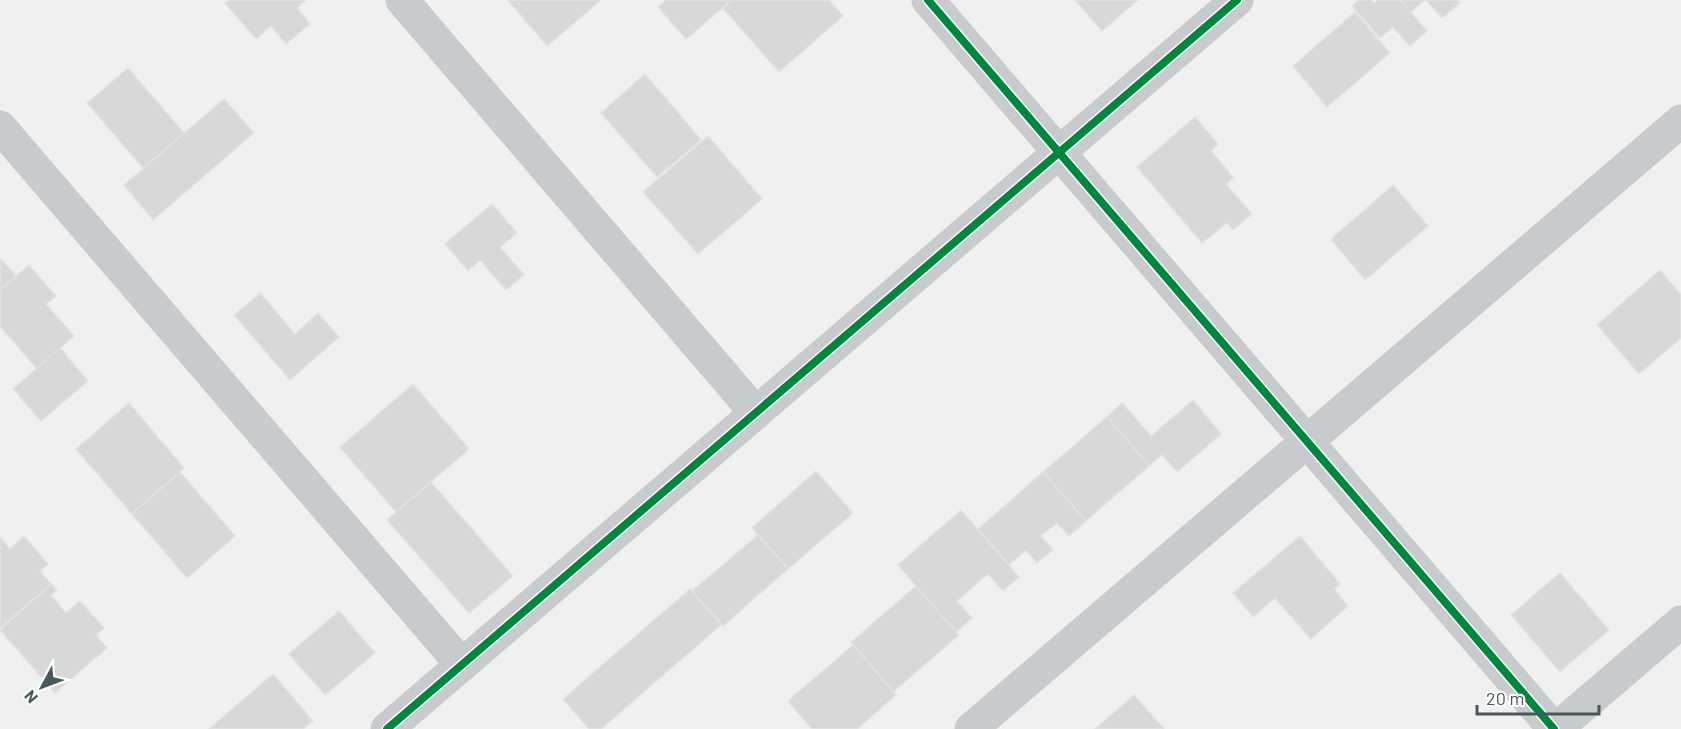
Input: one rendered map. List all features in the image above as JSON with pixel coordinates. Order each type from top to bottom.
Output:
[{"type":"street","points":[[402,0],[756,413]]},
{"type":"street","points":[[928,0],[1555,729],[1681,622]]},
{"type":"street","points":[[387,729],[1237,0]]},
{"type":"street","points":[[971,729],[1681,121]]},
{"type":"street","points":[[0,127],[462,664]]},
{"type":"building","points":[[229,0],[304,0],[297,8],[310,24],[286,44],[271,26],[256,39],[225,3]]},
{"type":"building","points":[[508,0],[601,0],[547,46]]},
{"type":"building","points":[[666,0],[732,0],[686,39],[658,7]]},
{"type":"building","points":[[732,0],[829,0],[843,16],[779,72],[723,8]]},
{"type":"building","points":[[1075,0],[1138,0],[1102,31]]},
{"type":"building","points":[[1358,0],[1371,0],[1374,3],[1378,0],[1400,0],[1427,31],[1410,46],[1393,27],[1380,38],[1352,6]]},
{"type":"building","points":[[1400,0],[1425,0],[1411,12]]},
{"type":"building","points":[[1426,0],[1457,0],[1460,3],[1442,18]]},
{"type":"building","points":[[1355,12],[1390,53],[1327,107],[1293,66]]},
{"type":"building","points":[[128,68],[184,133],[143,168],[87,103]]},
{"type":"building","points":[[645,74],[701,140],[657,177],[601,113]]},
{"type":"building","points":[[224,99],[254,133],[153,220],[124,185]]},
{"type":"building","points":[[1195,117],[1218,144],[1211,151],[1234,178],[1226,184],[1252,214],[1233,230],[1227,223],[1202,243],[1137,167]]},
{"type":"building","points":[[708,136],[762,199],[698,254],[643,192]]},
{"type":"building","points":[[1393,185],[1428,226],[1365,280],[1331,239]]},
{"type":"building","points":[[492,204],[517,233],[500,247],[524,275],[506,290],[480,260],[468,271],[445,244]]},
{"type":"building","points":[[0,258],[16,276],[0,290]]},
{"type":"building","points":[[29,265],[56,296],[46,304],[74,336],[37,369],[0,326],[0,290]]},
{"type":"building","points":[[1660,270],[1681,295],[1681,338],[1639,374],[1597,325]]},
{"type":"building","points":[[260,293],[295,334],[318,313],[339,337],[290,380],[234,315]]},
{"type":"building","points":[[60,348],[88,381],[41,421],[13,389]]},
{"type":"building","points":[[413,384],[469,449],[396,512],[340,447]]},
{"type":"building","points":[[1193,400],[1221,434],[1177,472],[1162,455],[1149,466],[1107,417],[1122,403],[1151,436]]},
{"type":"building","points":[[129,403],[184,468],[132,514],[76,449]]},
{"type":"building","points":[[1107,417],[1149,466],[1086,521],[1043,472]]},
{"type":"building","points":[[816,471],[853,513],[788,569],[752,528]]},
{"type":"building","points":[[180,472],[235,536],[187,578],[132,514]]},
{"type":"building","points":[[1043,472],[1086,521],[1069,536],[1057,523],[1041,536],[1053,550],[1037,563],[1026,550],[1009,565],[978,529]]},
{"type":"building","points":[[431,482],[513,576],[469,613],[387,520]]},
{"type":"building","points":[[961,510],[1019,577],[1003,591],[988,574],[957,601],[972,618],[956,632],[898,565]]},
{"type":"building","points":[[758,535],[788,569],[723,626],[692,591]]},
{"type":"building","points":[[24,536],[48,564],[40,571],[51,584],[0,628],[0,537],[10,549]]},
{"type":"building","points":[[1300,536],[1340,584],[1334,589],[1348,606],[1311,639],[1275,598],[1253,617],[1233,593]]},
{"type":"building","points":[[1560,573],[1609,630],[1560,672],[1511,615]]},
{"type":"building","points":[[51,584],[57,590],[51,595],[66,613],[80,601],[104,628],[96,635],[107,648],[55,693],[0,630]]},
{"type":"building","points":[[916,586],[959,635],[893,692],[851,642]]},
{"type":"building","points":[[690,589],[721,625],[601,729],[589,729],[563,699]]},
{"type":"building","points":[[339,611],[375,653],[325,695],[289,654]]},
{"type":"building","points":[[853,645],[896,695],[857,729],[812,729],[788,701]]},
{"type":"building","points":[[273,674],[313,721],[303,729],[209,729]]},
{"type":"building","points":[[1134,695],[1164,729],[1095,729]]},
{"type":"cycle path","points":[[928,0],[1554,729]]},
{"type":"cycle path","points":[[387,729],[1237,0]]}]
